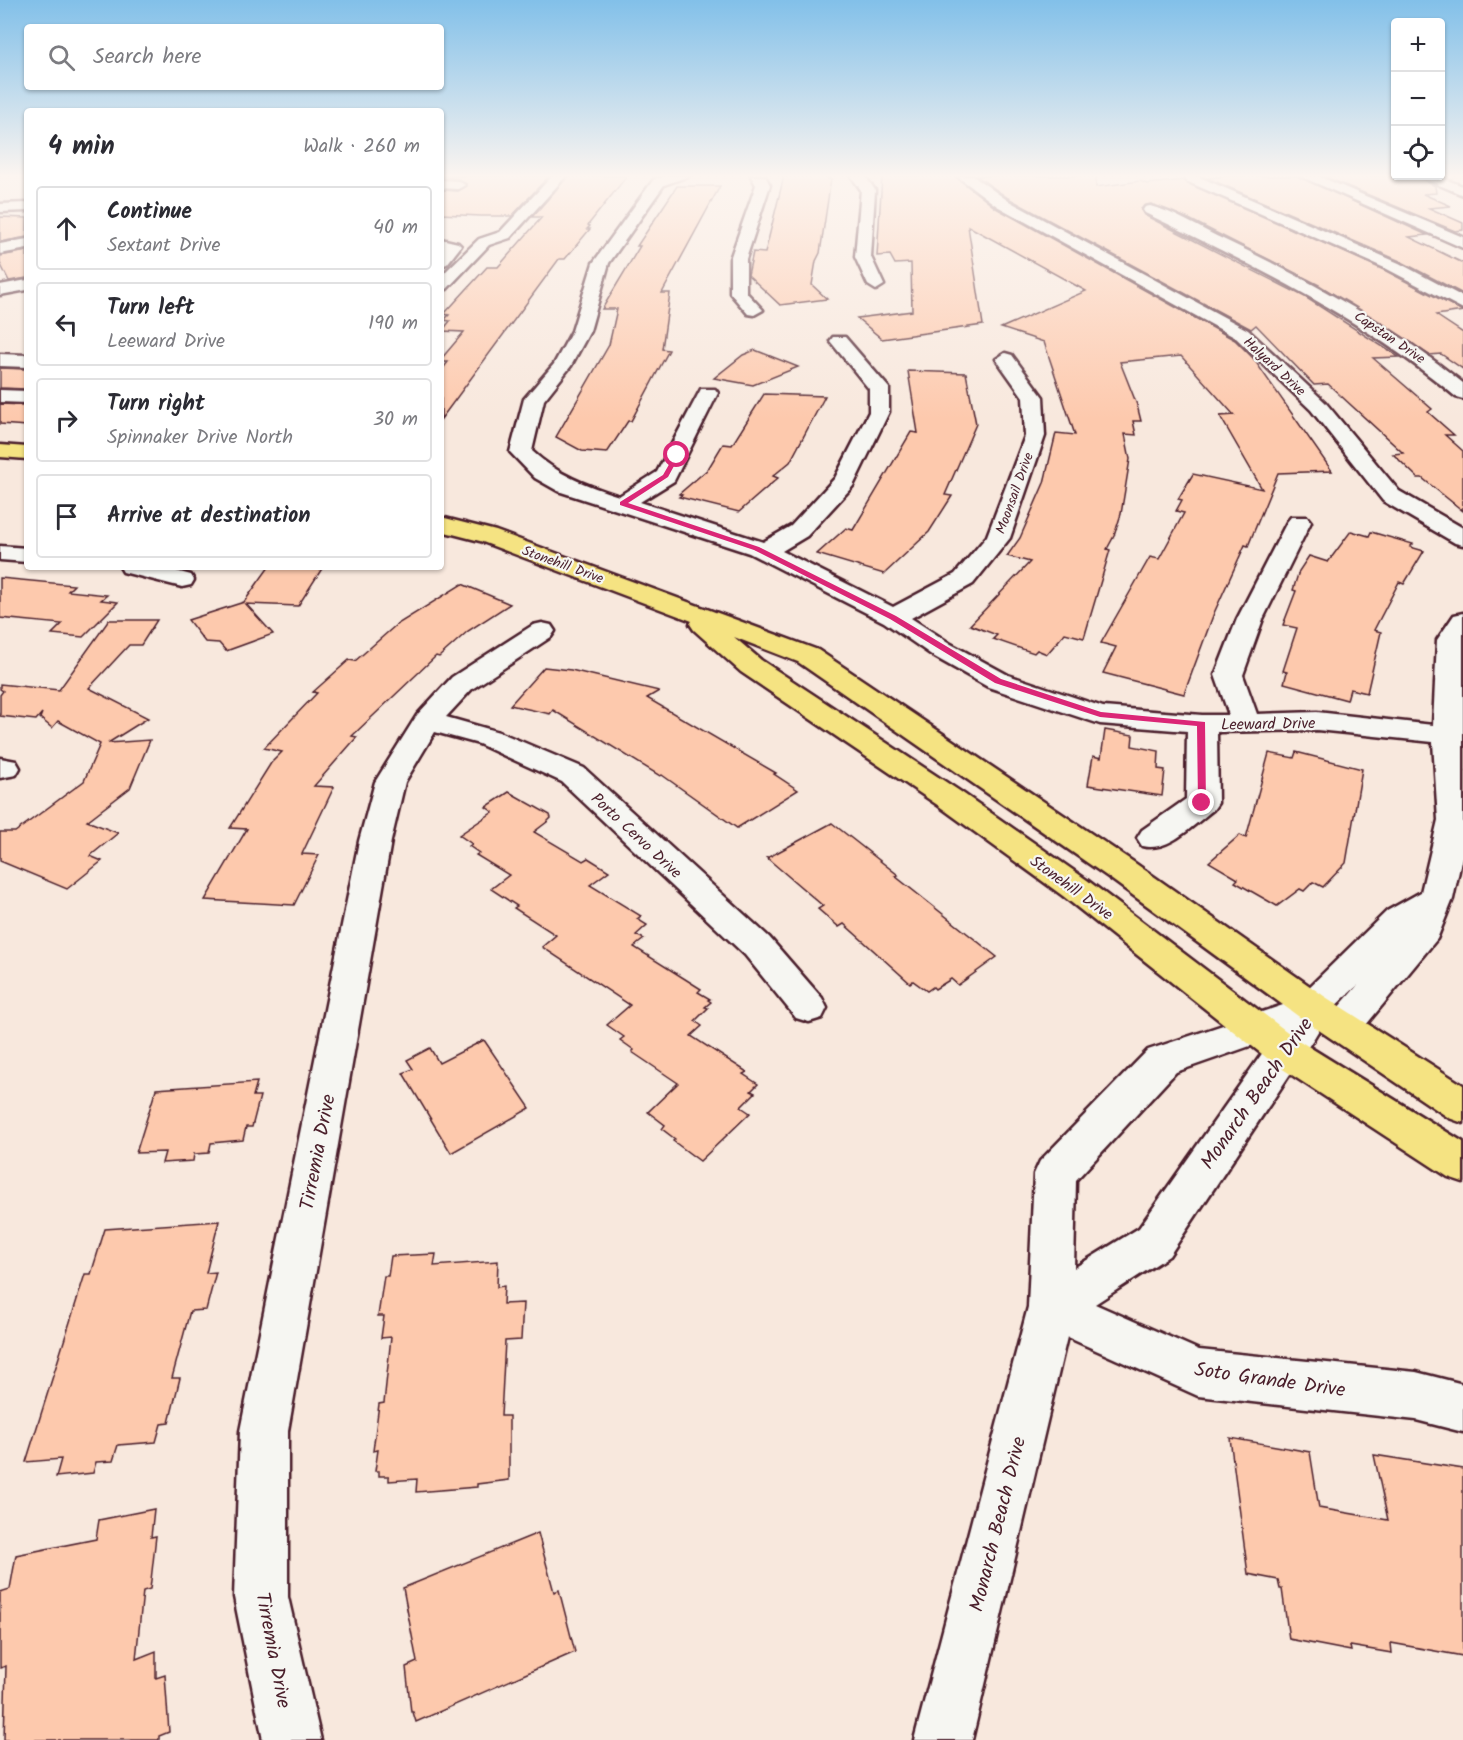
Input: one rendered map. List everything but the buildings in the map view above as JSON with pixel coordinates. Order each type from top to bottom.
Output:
[{"type":"main road","points":[[0,451],[24,453]]},
{"type":"main road","name":"Stonehill Drive","points":[[444,525],[488,536],[808,656],[1120,869],[1323,1014],[1463,1106]]},
{"type":"main road","name":"Stonehill Drive","points":[[683,608],[751,666],[950,799],[1066,881],[1271,1040],[1463,1164]]},
{"type":"street","points":[[448,270],[464,257]]},
{"type":"street","name":"Leeward Drive","points":[[605,257],[601,263],[581,331],[562,366],[534,399],[521,452],[543,473],[566,486],[623,503],[764,552],[893,618],[998,681],[1100,715],[1202,724],[1317,721],[1455,737]]},
{"type":"street","points":[[739,257],[738,293],[754,310]]},
{"type":"street","points":[[864,257],[876,285]]},
{"type":"street","name":"Halyard Drive","points":[[1101,257],[1242,334],[1317,406],[1391,496],[1463,538]]},
{"type":"street","name":"Capstan Drive","points":[[1247,257],[1308,287],[1371,323],[1412,350],[1463,393]]},
{"type":"street","points":[[1373,257],[1463,304]]},
{"type":"street","points":[[0,290],[24,286]]},
{"type":"street","points":[[764,552],[799,531],[845,481],[879,412],[879,388],[855,363],[839,341]]},
{"type":"street","name":"Moonsail Drive","points":[[893,618],[963,579],[998,538],[1035,436],[1033,397],[1005,359]]},
{"type":"street","points":[[0,360],[24,361]]},
{"type":"street","points":[[623,503],[666,476],[708,393]]},
{"type":"street","points":[[0,396],[24,398]]},
{"type":"street","points":[[1246,723],[1229,675],[1250,619],[1299,522]]},
{"type":"street","points":[[0,553],[24,555]]},
{"type":"street","points":[[144,570],[182,580]]},
{"type":"street","name":"Monarch Beach Drive","points":[[943,1740],[1051,1308],[1055,1174],[1162,1060],[1271,1040],[1323,1014],[1425,930],[1436,899],[1454,820],[1455,737],[1450,640],[1463,621]]},
{"type":"street","name":"Tirremia Drive","points":[[292,1740],[261,1597],[264,1431],[375,842],[390,782],[427,722],[462,683],[542,631]]},
{"type":"street","name":"Porto Cervo Drive","points":[[427,722],[489,738],[573,775],[757,946],[809,1008]]},
{"type":"street","points":[[1153,838],[1202,803],[1202,724]]},
{"type":"street","name":"Monarch Beach Drive","points":[[1051,1308],[1154,1242],[1271,1040]]},
{"type":"street","name":"Soto Grande Drive","points":[[1051,1308],[1198,1373],[1416,1396],[1463,1408]]},
{"type":"route","points":[[677,455],[666,476],[623,503],[757,548],[893,618],[942,650],[998,681],[1100,715],[1202,724],[1202,803]]}]
